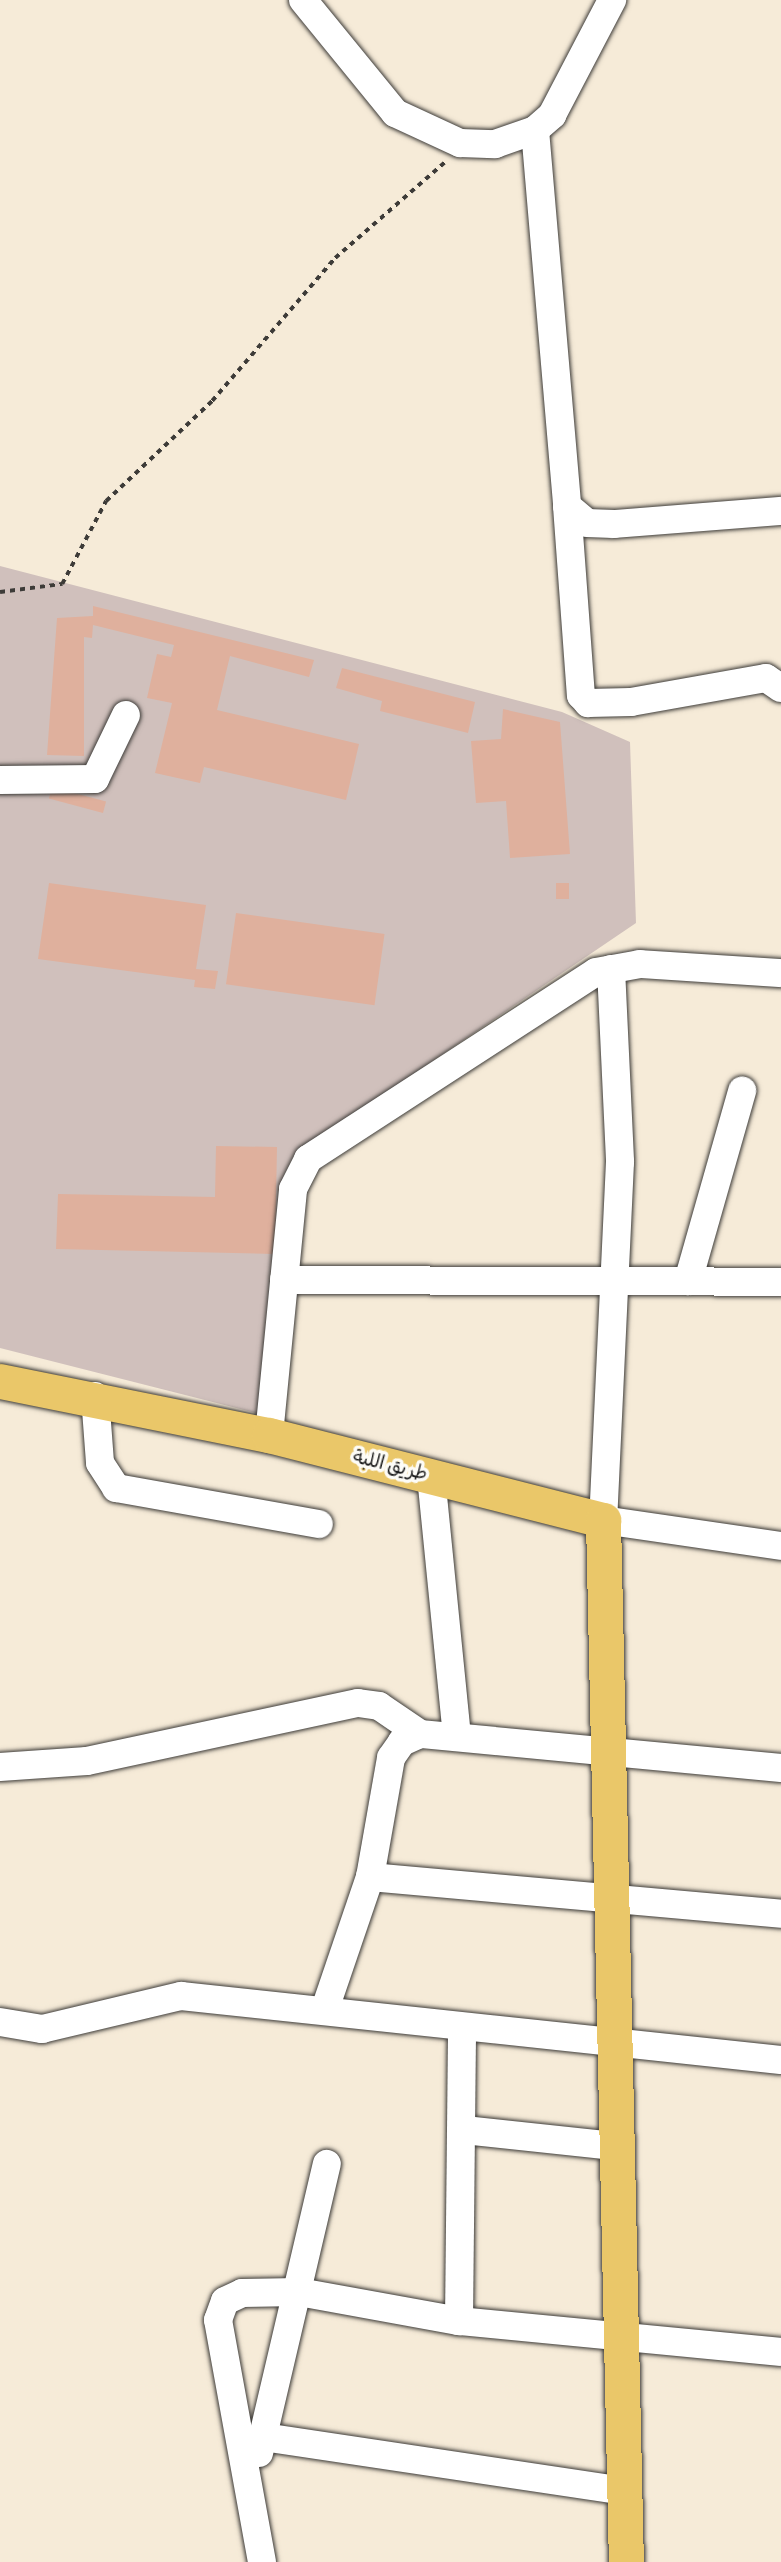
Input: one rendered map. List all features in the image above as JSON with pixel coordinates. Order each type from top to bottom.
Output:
[{"type":"main road","name":"طريق اللبة","points":[[0,1381],[95,1396],[269,1435],[603,1520]]},
{"type":"main road","points":[[603,1520],[617,2339],[626,2562]]},
{"type":"street","points":[[303,0],[395,113],[460,143],[495,144],[535,130],[567,94],[612,0]]},
{"type":"street","points":[[535,130],[581,695],[588,703],[631,702],[766,678],[781,688]]},
{"type":"street","points":[[567,506],[587,523],[614,524],[781,511]]},
{"type":"street","points":[[0,780],[95,779],[126,715]]},
{"type":"street","points":[[269,1435],[293,1189],[308,1159],[574,982],[611,969],[640,964],[781,973]]},
{"type":"street","points":[[603,1520],[620,1162],[611,969]]},
{"type":"street","points":[[688,1280],[741,1091]]},
{"type":"street","points":[[284,1280],[781,1282]]},
{"type":"street","points":[[95,1396],[100,1463],[116,1488],[319,1524]]},
{"type":"street","points":[[431,1476],[457,1737]]},
{"type":"street","name":"طريق اللبة","points":[[603,1520],[781,1546]]},
{"type":"street","points":[[0,1767],[87,1761],[358,1703],[379,1706],[420,1734]]},
{"type":"street","points":[[325,2010],[370,1877],[391,1758],[402,1742],[420,1734],[781,1768]]},
{"type":"street","points":[[370,1877],[609,1901],[781,1914]]},
{"type":"street","points":[[0,2022],[42,2029],[167,1996],[325,2010],[461,2029],[611,2045],[781,2060]]},
{"type":"street","points":[[459,2321],[464,2130],[461,2029]]},
{"type":"street","points":[[464,2130],[614,2147]]},
{"type":"street","points":[[250,2490],[299,2292],[327,2164]]},
{"type":"street","points":[[262,2562],[218,2320],[225,2301],[242,2292],[299,2292],[459,2321],[617,2339],[781,2352]]},
{"type":"street","points":[[264,2437],[624,2491]]},
{"type":"path","points":[[0,592],[62,584],[106,501],[212,401],[335,258],[460,143]]},
{"type":"shaded area","points":[[0,566],[562,712],[630,742],[636,923],[325,1134],[305,1154],[260,1414],[0,1348]]},
{"type":"building","points":[[93,606],[314,660],[309,677],[230,656],[217,710],[359,744],[346,800],[204,767],[200,783],[155,773],[172,703],[147,698],[157,654],[171,657],[174,645],[93,625],[92,638],[84,637],[84,756],[47,755],[57,618],[93,616]]},
{"type":"building","points":[[342,668],[475,702],[468,733],[380,711],[382,701],[336,688]]},
{"type":"building","points":[[503,709],[560,722],[570,854],[510,858],[506,801],[476,803],[471,741],[501,739]]},
{"type":"building","points":[[52,787],[106,801],[103,813],[49,799]]},
{"type":"building","points":[[49,883],[206,905],[196,969],[218,971],[215,989],[194,987],[195,980],[38,959]]},
{"type":"building","points":[[556,883],[569,883],[569,899],[556,899]]},
{"type":"building","points":[[236,913],[385,934],[375,1005],[226,984]]},
{"type":"building","points":[[216,1146],[277,1147],[275,1254],[56,1249],[58,1194],[215,1197]]}]
